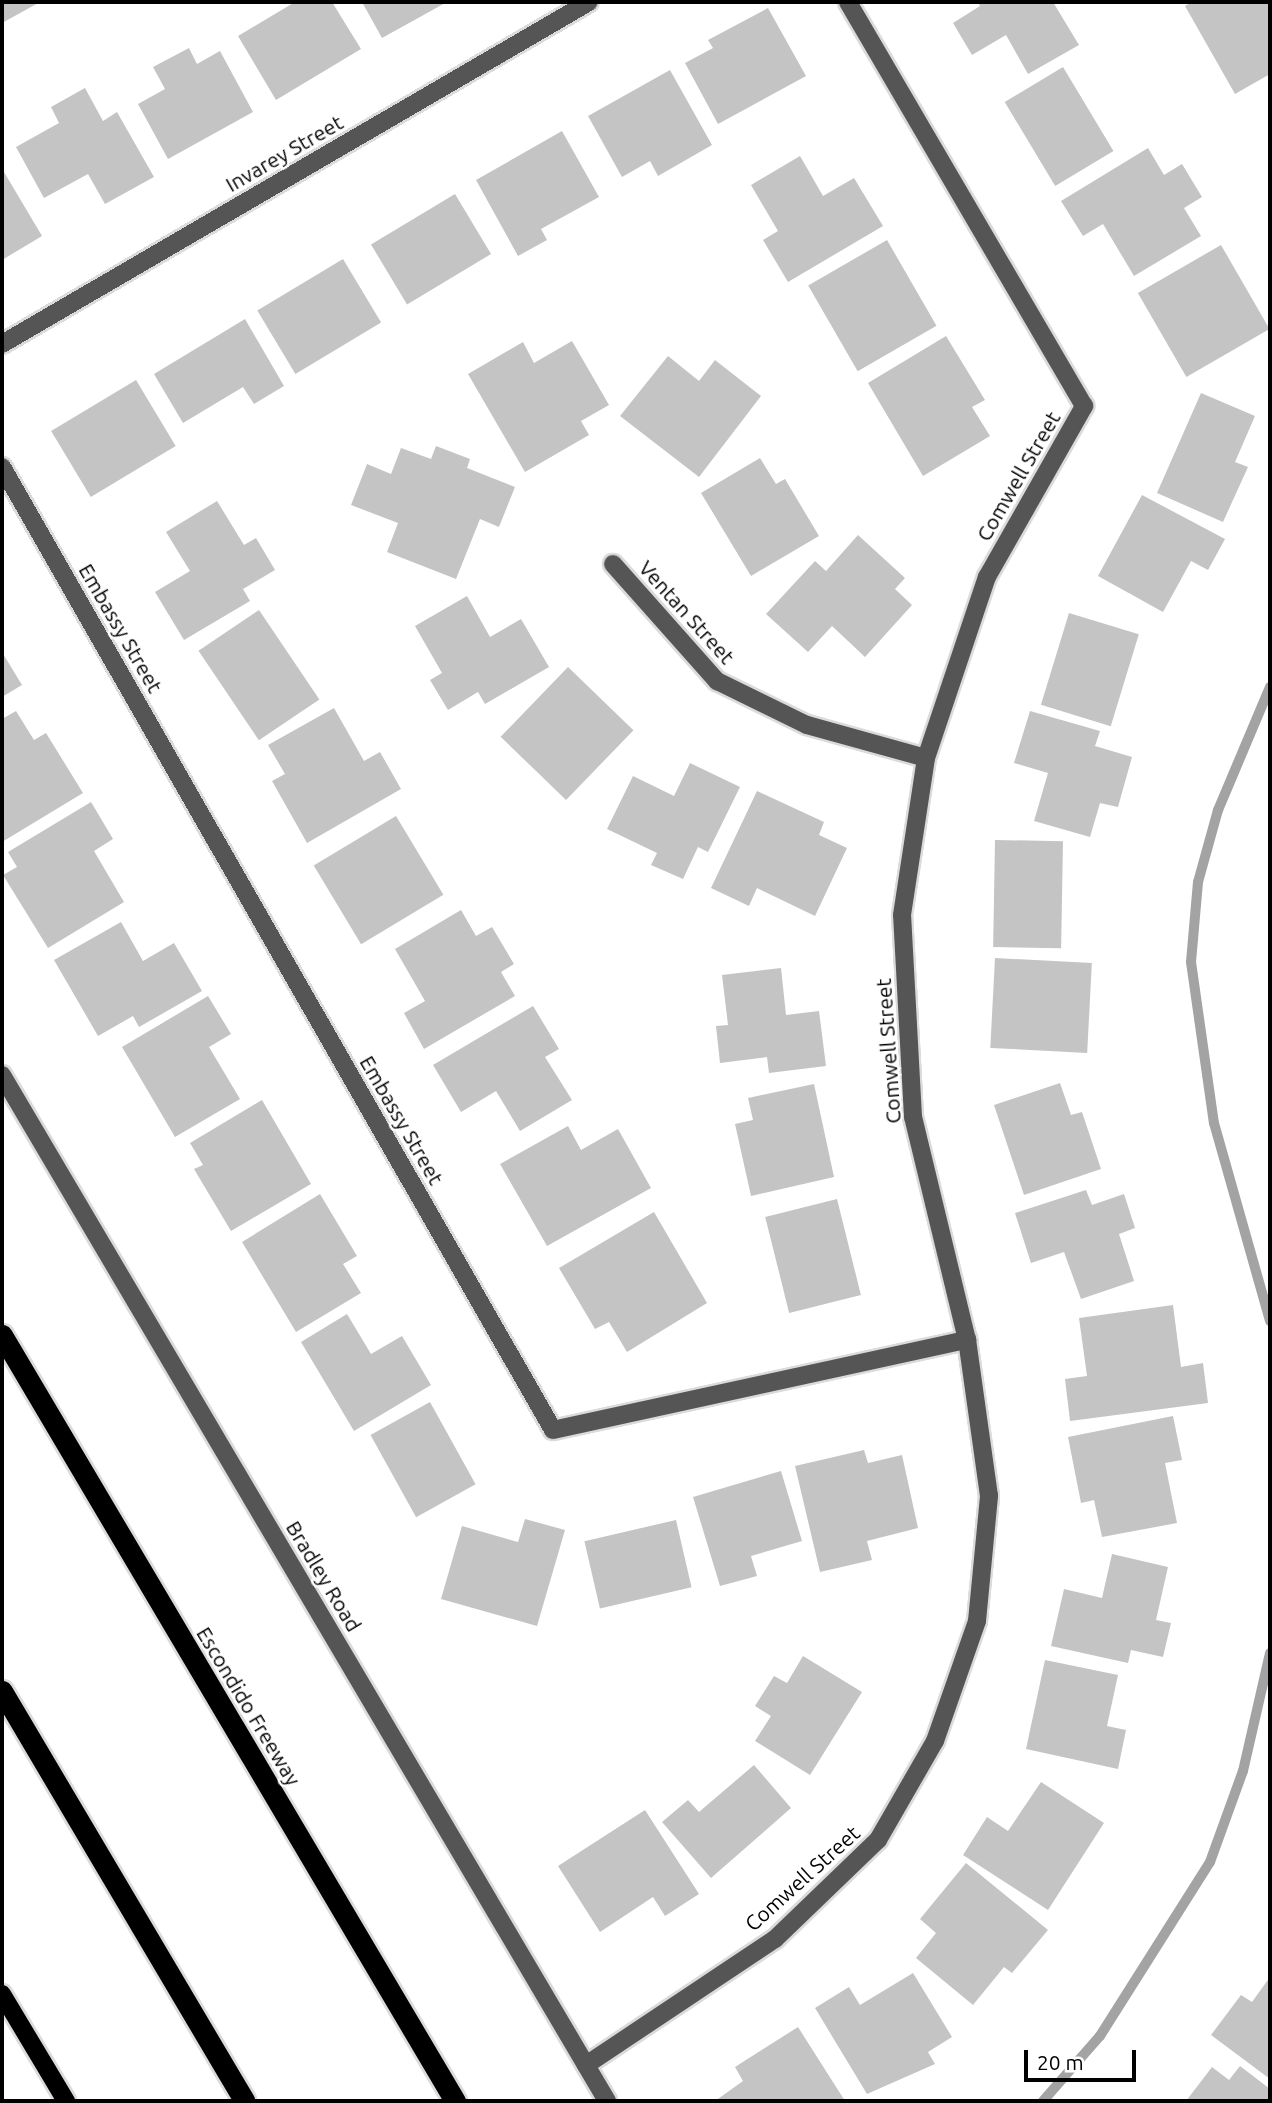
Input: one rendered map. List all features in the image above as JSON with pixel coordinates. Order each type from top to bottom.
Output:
[{"type":"highway","name":"Escondido Freeway","points":[[2,1335],[455,2101]]},
{"type":"highway","points":[[2,1691],[244,2101]]},
{"type":"main road","points":[[2,1994],[66,2101]]},
{"type":"street","name":"Invarey Street","points":[[2,344],[589,2]]},
{"type":"street","name":"Comwell Street","points":[[586,2065],[775,1938],[878,1840],[935,1741],[977,1621],[989,1496],[967,1340],[913,1117],[902,915],[926,758],[987,577],[1084,406],[848,2]]},
{"type":"street","name":"Embassy Street","points":[[2,467],[553,1430],[967,1340]]},
{"type":"street","name":"Ventan Street","points":[[613,564],[717,681],[807,725],[926,758]]},
{"type":"street","name":"Bradley Road","points":[[2,1075],[607,2101]]},
{"type":"building","points":[[2,2],[40,2],[2,23]]},
{"type":"building","points":[[295,2],[332,2],[361,49],[276,100],[238,36]]},
{"type":"building","points":[[362,2],[447,2],[382,38]]},
{"type":"building","points":[[978,2],[1053,2],[1079,45],[1028,74],[1006,35],[972,55],[953,23],[980,6]]},
{"type":"building","points":[[1192,2],[1268,2],[1270,74],[1235,94],[1185,6]]},
{"type":"building","points":[[768,8],[806,76],[718,124],[685,63],[713,48],[708,40]]},
{"type":"building","points":[[189,48],[197,64],[220,51],[253,112],[168,159],[138,104],[165,89],[153,67]]},
{"type":"building","points":[[1063,67],[1113,151],[1055,186],[1005,102]]},
{"type":"building","points":[[670,70],[712,145],[658,176],[650,161],[622,177],[588,116]]},
{"type":"building","points":[[85,88],[103,121],[117,112],[154,177],[105,204],[88,174],[44,198],[16,147],[59,123],[51,107]]},
{"type":"building","points":[[562,131],[599,197],[541,229],[547,240],[518,256],[476,180]]},
{"type":"building","points":[[1148,148],[1164,175],[1182,164],[1202,197],[1184,208],[1201,236],[1134,276],[1103,224],[1083,236],[1061,201]]},
{"type":"building","points":[[800,156],[823,196],[854,178],[883,226],[788,282],[763,240],[778,231],[751,185]]},
{"type":"building","points":[[4,172],[42,236],[2,260],[2,173]]},
{"type":"building","points":[[455,194],[491,254],[407,304],[371,244]]},
{"type":"building","points":[[887,240],[936,326],[858,371],[808,286]]},
{"type":"building","points":[[1221,245],[1270,329],[1186,377],[1138,293]]},
{"type":"building","points":[[343,259],[381,322],[295,374],[257,311]]},
{"type":"building","points":[[245,319],[284,386],[254,404],[243,387],[183,423],[154,374]]},
{"type":"building","points":[[946,336],[985,400],[972,407],[990,436],[923,476],[868,383]]},
{"type":"building","points":[[572,341],[609,405],[581,421],[589,435],[525,472],[468,374],[523,342],[534,363]]},
{"type":"building","points":[[668,356],[699,381],[715,360],[761,396],[699,477],[620,416]]},
{"type":"building","points":[[136,380],[176,446],[91,497],[51,431]]},
{"type":"building","points":[[1201,393],[1255,416],[1235,462],[1248,467],[1223,522],[1157,493]]},
{"type":"building","points":[[436,446],[470,459],[467,468],[515,487],[499,527],[480,519],[456,579],[387,552],[398,523],[351,505],[367,464],[391,474],[401,448],[431,459]]},
{"type":"building","points":[[760,458],[776,484],[785,479],[819,536],[751,576],[701,493]]},
{"type":"building","points":[[1142,495],[1225,539],[1208,570],[1191,561],[1163,612],[1098,576]]},
{"type":"building","points":[[217,501],[244,545],[256,538],[275,570],[243,589],[250,601],[184,640],[155,592],[190,571],[166,532]]},
{"type":"building","points":[[858,535],[905,578],[895,589],[912,605],[865,657],[832,626],[808,652],[766,614],[815,561],[826,571]]},
{"type":"building","points":[[467,596],[490,637],[521,619],[549,667],[485,704],[478,692],[448,710],[430,680],[442,673],[415,626]]},
{"type":"building","points":[[259,610],[319,700],[259,740],[198,651]]},
{"type":"building","points":[[1069,613],[1139,634],[1111,726],[1041,705]]},
{"type":"building","points":[[2,652],[22,685],[2,697]]},
{"type":"building","points":[[568,667],[633,730],[566,800],[501,737]]},
{"type":"building","points":[[334,708],[364,761],[380,752],[401,789],[307,843],[272,781],[285,774],[268,745]]},
{"type":"building","points":[[16,711],[34,740],[46,733],[83,793],[2,842],[2,719]]},
{"type":"building","points":[[1030,711],[1100,731],[1095,746],[1132,757],[1118,807],[1100,803],[1090,837],[1034,821],[1048,773],[1014,763]]},
{"type":"building","points":[[690,763],[740,787],[708,852],[698,847],[683,879],[651,865],[657,853],[607,829],[633,776],[674,796]]},
{"type":"building","points":[[757,791],[824,822],[819,835],[847,848],[815,916],[757,888],[749,906],[711,888]]},
{"type":"building","points":[[91,802],[113,839],[94,851],[124,902],[48,948],[3,875],[17,867],[8,852]]},
{"type":"building","points":[[396,816],[443,895],[361,944],[314,865]]},
{"type":"building","points":[[995,840],[1063,841],[1061,948],[993,947]]},
{"type":"building","points":[[461,910],[476,936],[492,927],[514,964],[501,972],[515,996],[424,1049],[404,1013],[425,1001],[395,949]]},
{"type":"building","points":[[121,922],[143,961],[174,943],[202,991],[139,1027],[133,1016],[98,1036],[54,960]]},
{"type":"building","points":[[995,958],[1092,963],[1087,1053],[990,1048]]},
{"type":"building","points":[[781,968],[786,1015],[819,1011],[826,1066],[769,1073],[767,1057],[720,1063],[716,1026],[728,1025],[722,975]]},
{"type":"building","points":[[208,996],[231,1034],[209,1047],[240,1099],[175,1137],[122,1047]]},
{"type":"building","points":[[533,1006],[559,1049],[545,1057],[572,1100],[520,1131],[496,1091],[461,1112],[433,1065]]},
{"type":"building","points":[[1060,1083],[1071,1115],[1082,1112],[1101,1169],[1024,1195],[994,1105]]},
{"type":"building","points":[[814,1084],[834,1177],[751,1196],[735,1124],[753,1120],[748,1098]]},
{"type":"building","points":[[262,1100],[311,1184],[231,1231],[194,1169],[203,1165],[190,1143]]},
{"type":"building","points":[[568,1126],[581,1150],[618,1129],[651,1188],[547,1246],[500,1164]]},
{"type":"building","points":[[1086,1190],[1092,1205],[1124,1194],[1135,1228],[1119,1234],[1134,1281],[1081,1299],[1064,1252],[1031,1263],[1015,1213]]},
{"type":"building","points":[[320,1194],[357,1256],[343,1264],[361,1293],[296,1332],[242,1242]]},
{"type":"building","points":[[837,1199],[861,1295],[789,1313],[765,1217]]},
{"type":"building","points":[[654,1212],[707,1303],[627,1352],[609,1322],[595,1329],[559,1268]]},
{"type":"building","points":[[1173,1305],[1181,1367],[1203,1363],[1208,1403],[1070,1421],[1065,1379],[1087,1376],[1079,1318]]},
{"type":"building","points":[[347,1314],[371,1354],[402,1336],[431,1385],[354,1431],[301,1342]]},
{"type":"building","points":[[430,1402],[476,1484],[416,1517],[371,1435]]},
{"type":"building","points":[[1173,1416],[1182,1460],[1165,1463],[1177,1523],[1102,1537],[1094,1500],[1081,1503],[1068,1437]]},
{"type":"building","points":[[864,1450],[868,1463],[902,1455],[918,1528],[867,1541],[872,1560],[820,1572],[795,1466]]},
{"type":"building","points":[[781,1471],[802,1541],[751,1556],[757,1576],[720,1586],[693,1497]]},
{"type":"building","points":[[525,1519],[565,1530],[537,1626],[441,1599],[462,1526],[518,1542]]},
{"type":"building","points":[[676,1520],[692,1587],[600,1608],[584,1541]]},
{"type":"building","points":[[1112,1554],[1168,1567],[1156,1620],[1171,1623],[1163,1657],[1131,1650],[1128,1663],[1051,1646],[1064,1589],[1102,1598]]},
{"type":"building","points":[[803,1656],[862,1692],[810,1775],[755,1741],[771,1716],[755,1706],[774,1676],[787,1683]]},
{"type":"building","points":[[1045,1660],[1118,1675],[1107,1726],[1126,1730],[1118,1769],[1026,1749]]},
{"type":"building","points":[[754,1765],[791,1808],[711,1878],[662,1822],[688,1800],[699,1812]]},
{"type":"building","points":[[1041,1782],[1104,1823],[1048,1910],[963,1855],[987,1817],[1008,1831]]},
{"type":"building","points":[[645,1810],[699,1894],[665,1916],[653,1897],[600,1932],[558,1866]]},
{"type":"building","points":[[966,1863],[1048,1930],[1012,1973],[1004,1967],[973,2005],[916,1958],[936,1933],[920,1919]]},
{"type":"building","points":[[913,1973],[952,2037],[928,2052],[935,2064],[867,2094],[815,2008],[849,1987],[860,2005]]},
{"type":"building","points":[[1270,1977],[1270,2079],[1211,2035],[1241,1995],[1252,2002]]},
{"type":"building","points":[[798,2027],[845,2101],[715,2101],[743,2081],[735,2067]]},
{"type":"building","points":[[1240,2066],[1270,2089],[1270,2101],[1186,2101],[1212,2067],[1229,2080]]},
{"type":"waterway","points":[[1270,687],[1218,810],[1198,882],[1191,962],[1214,1123],[1270,1321]]},
{"type":"waterway","points":[[1043,2101],[1100,2036],[1210,1862],[1243,1771],[1270,1653]]}]
